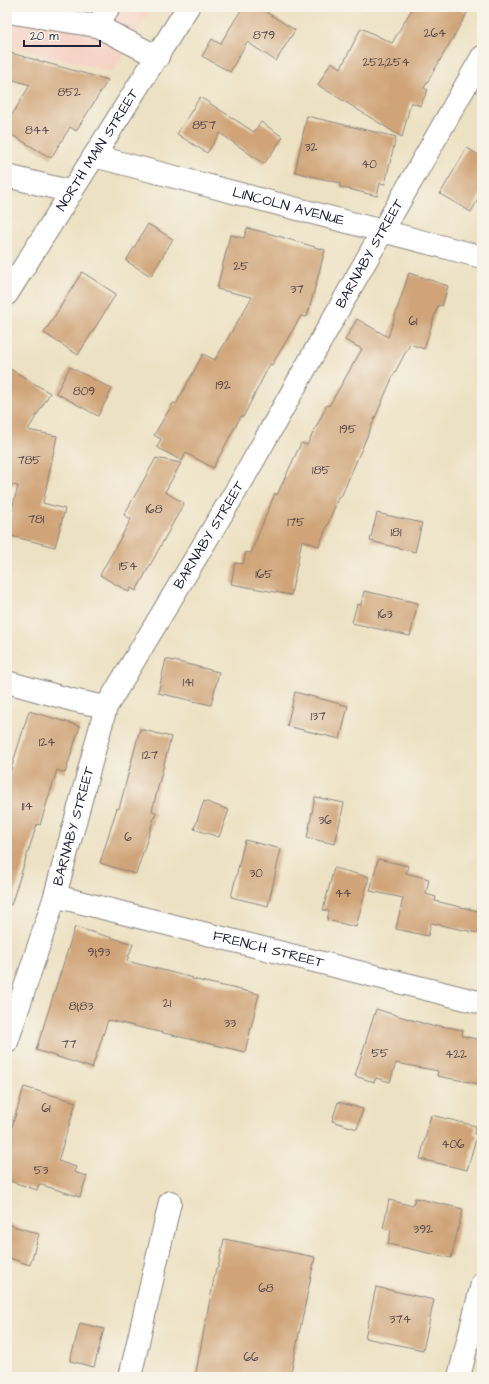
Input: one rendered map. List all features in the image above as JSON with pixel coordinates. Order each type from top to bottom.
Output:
[{"type":"street","points":[[97,26],[109,7]]},
{"type":"street","name":"NORTH MAIN STREET","points":[[7,294],[158,57],[188,7]]},
{"type":"street","points":[[7,12],[36,12],[97,26],[158,57]]},
{"type":"street","name":"BARNABY STREET","points":[[7,1042],[55,896],[106,707],[243,479],[482,57]]},
{"type":"street","name":"LINCOLN AVENUE","points":[[94,156],[482,257]]},
{"type":"street","points":[[7,176],[72,192]]},
{"type":"street","points":[[7,682],[72,700],[106,707]]},
{"type":"street","name":"FRENCH STREET","points":[[55,896],[482,1002]]},
{"type":"street","points":[[130,1377],[170,1202]]},
{"type":"street","points":[[459,1377],[482,1284]]},
{"type":"shaded area","points":[[7,7],[153,7],[113,72],[7,45]]},
{"type":"building","points":[[243,7],[258,7],[295,30],[276,61],[247,42],[230,72],[202,56],[212,39],[220,44]]},
{"type":"building","points":[[413,7],[456,7],[467,13],[424,88],[428,90],[420,106],[411,102],[402,137],[318,85],[331,62],[341,68],[361,28],[392,43]]},
{"type":"building","points":[[7,52],[108,80],[76,131],[70,127],[51,158],[7,132],[7,123],[30,85],[7,78]]},
{"type":"building","points":[[200,97],[254,132],[261,122],[283,137],[264,164],[220,133],[207,153],[177,134]]},
{"type":"building","points":[[307,116],[396,137],[385,184],[380,183],[377,196],[340,187],[340,183],[295,172]]},
{"type":"building","points":[[467,148],[482,157],[482,192],[471,212],[440,194]]},
{"type":"building","points":[[148,224],[173,239],[151,276],[126,261]]},
{"type":"building","points":[[247,228],[325,250],[307,317],[301,316],[272,365],[270,364],[243,417],[241,416],[213,468],[186,453],[182,461],[157,447],[161,439],[154,435],[173,403],[176,404],[203,354],[215,360],[252,297],[217,289],[230,235],[244,238]]},
{"type":"building","points":[[82,272],[116,294],[78,355],[44,333]]},
{"type":"building","points":[[409,273],[448,286],[442,306],[438,305],[424,349],[410,344],[393,376],[341,497],[339,496],[319,546],[302,540],[291,595],[231,584],[235,563],[243,564],[246,552],[251,553],[275,493],[277,495],[301,443],[307,445],[327,405],[329,406],[362,349],[345,340],[357,319],[388,337]]},
{"type":"building","points":[[7,367],[50,393],[28,430],[57,436],[43,503],[65,509],[55,547],[7,535],[7,529],[18,486],[7,484]]},
{"type":"building","points":[[70,367],[112,389],[98,416],[56,393]]},
{"type":"building","points":[[156,458],[181,463],[165,492],[184,503],[136,591],[131,588],[129,592],[100,575],[131,519],[124,515]]},
{"type":"building","points":[[377,513],[422,523],[415,552],[370,541]]},
{"type":"building","points":[[364,591],[418,603],[410,636],[352,623],[357,604],[361,605]]},
{"type":"building","points":[[166,659],[219,672],[211,705],[158,693]]},
{"type":"building","points":[[295,692],[348,706],[340,739],[287,726]]},
{"type":"building","points":[[29,711],[80,726],[65,773],[57,770],[40,825],[37,824],[11,905],[7,905],[7,782]]},
{"type":"building","points":[[140,729],[171,737],[152,811],[156,812],[136,874],[100,863],[117,808],[119,809]]},
{"type":"building","points":[[315,797],[344,803],[335,844],[307,838]]},
{"type":"building","points":[[204,801],[229,810],[219,837],[194,829]]},
{"type":"building","points":[[245,840],[281,849],[268,906],[231,897]]},
{"type":"building","points":[[378,859],[408,866],[406,873],[429,879],[426,894],[436,897],[435,901],[482,912],[482,934],[431,923],[428,936],[396,929],[403,898],[370,891]]},
{"type":"building","points":[[334,868],[369,877],[356,927],[327,920],[329,911],[323,910]]},
{"type":"building","points":[[75,927],[133,944],[127,961],[193,978],[192,979],[259,994],[245,1052],[108,1020],[92,1068],[36,1050]]},
{"type":"building","points":[[376,1009],[435,1027],[435,1025],[463,1030],[462,1036],[482,1040],[482,1071],[480,1084],[437,1076],[438,1071],[396,1063],[390,1082],[376,1078],[374,1082],[355,1076]]},
{"type":"building","points":[[24,1087],[76,1102],[58,1161],[76,1167],[74,1172],[87,1176],[80,1197],[39,1184],[37,1190],[7,1180],[7,1143]]},
{"type":"building","points":[[338,1102],[363,1109],[357,1129],[332,1121]]},
{"type":"building","points":[[431,1115],[476,1126],[474,1134],[477,1135],[467,1170],[420,1159]]},
{"type":"building","points":[[415,1198],[463,1209],[451,1258],[388,1244],[391,1230],[383,1228],[389,1200],[413,1206]]},
{"type":"building","points":[[7,1224],[39,1234],[30,1265],[7,1257]]},
{"type":"building","points":[[224,1239],[315,1257],[290,1377],[195,1377],[216,1268],[218,1268]]},
{"type":"building","points":[[376,1287],[434,1300],[423,1350],[365,1338]]},
{"type":"building","points":[[80,1323],[104,1329],[94,1367],[70,1361]]}]
